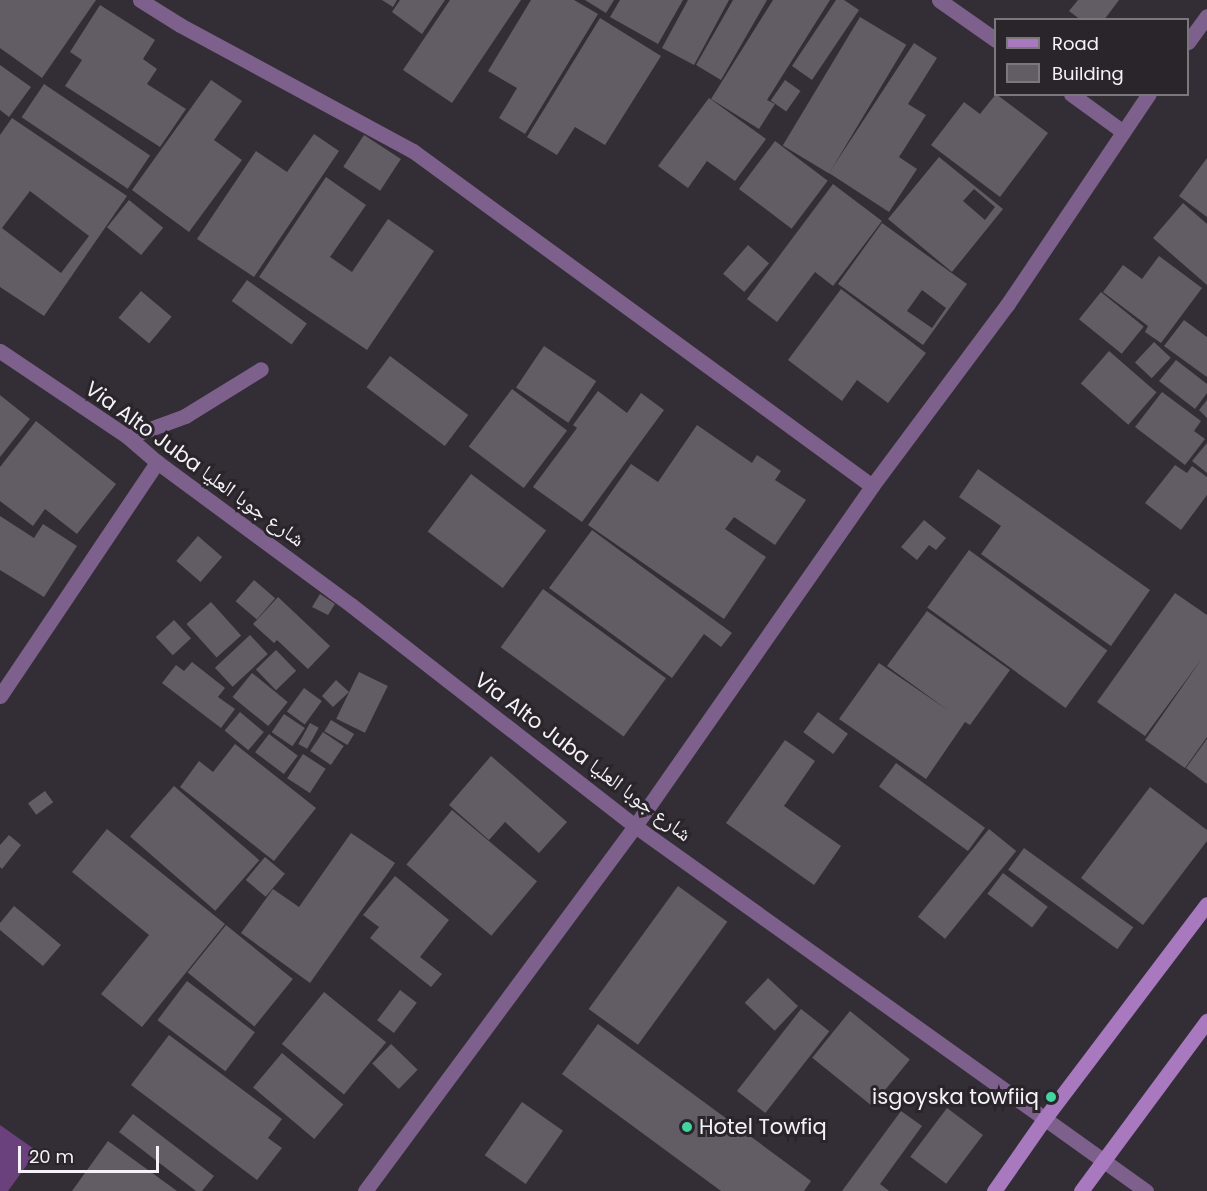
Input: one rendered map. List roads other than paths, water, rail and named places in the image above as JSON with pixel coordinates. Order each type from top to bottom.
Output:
[{"type":"main road","points":[[994,1191],[1207,904]]},
{"type":"main road","points":[[1081,1191],[1207,1021]]},
{"type":"street","points":[[140,0],[180,25],[413,151],[872,486]]},
{"type":"street","points":[[939,0],[994,39]]},
{"type":"street","points":[[1189,41],[1207,16]]},
{"type":"street","points":[[1074,96],[1122,131]]},
{"type":"street","points":[[365,1191],[635,826],[872,486],[1007,305],[1148,96]]},
{"type":"street","name":"Via Alto Juba شارع جوبا العليا","points":[[0,351],[128,436],[157,462],[360,612],[635,826],[1046,1118],[1102,1162],[1146,1191]]},
{"type":"street","points":[[128,436],[185,416],[261,369]]},
{"type":"street","points":[[0,696],[157,462]]},
{"type":"place","name":"isgoyska towfiiq","points":[[1051,1097]]},
{"type":"place","name":"Hotel Towfiq","points":[[687,1127]]}]
